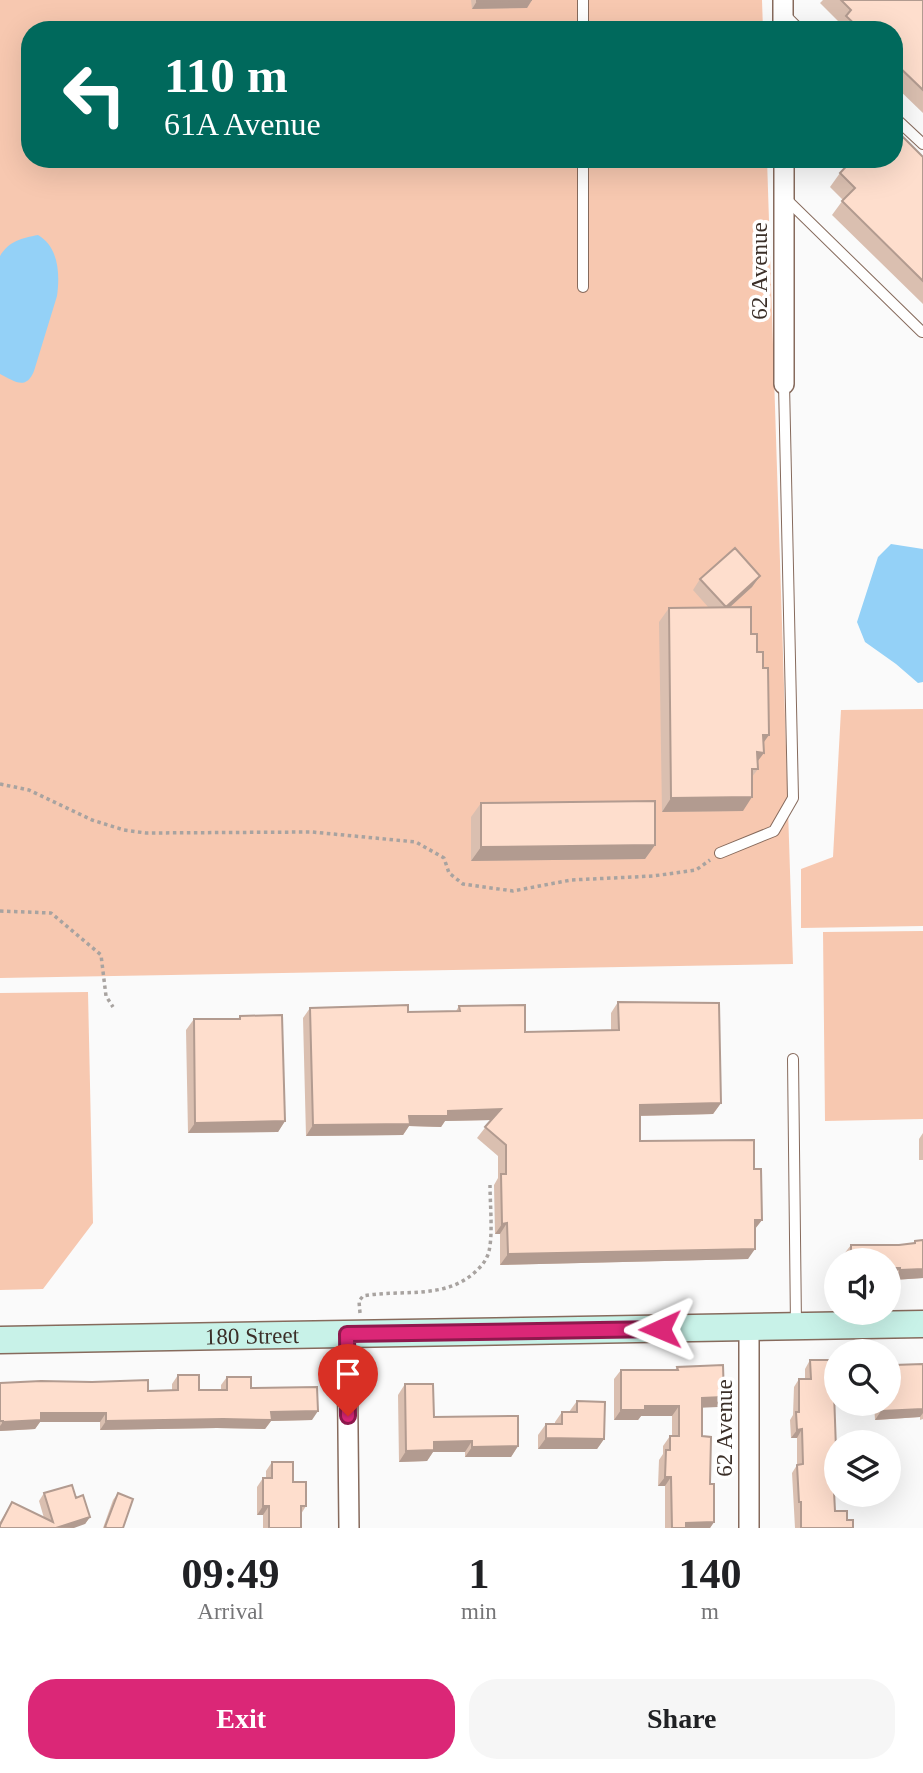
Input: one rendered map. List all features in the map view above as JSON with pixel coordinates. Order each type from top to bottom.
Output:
[{"type":"street","name":"62 Avenue","points":[[784,168],[784,384]]},
{"type":"street","name":"180 Street","points":[[0,1340],[356,1325],[796,1327],[923,1324]]},
{"type":"street","points":[[349,1528],[356,1325]]},
{"type":"street","name":"62 Avenue","points":[[748,1327],[749,1528]]},
{"type":"lane","points":[[583,0],[583,21]]},
{"type":"lane","points":[[903,125],[923,144]]},
{"type":"lane","points":[[583,168],[583,287]]},
{"type":"lane","points":[[784,197],[922,332]]},
{"type":"lane","points":[[720,853],[774,831],[793,798],[784,384]]},
{"type":"lane","points":[[793,1059],[796,1327]]},
{"type":"path","points":[[0,784],[29,790],[92,820],[124,830],[146,833],[312,832],[416,842],[444,858],[449,873],[463,884],[513,891],[571,880],[653,876],[696,870],[720,853]]},
{"type":"path","points":[[0,911],[51,913],[101,955],[106,996],[113,1007]]},
{"type":"path","points":[[356,1325],[361,1314],[358,1306],[360,1297],[440,1290],[464,1281],[479,1269],[489,1252],[490,1185]]},
{"type":"shaded area","points":[[0,0],[762,0],[763,21],[21,21],[21,168],[767,168],[793,964],[0,978]]},
{"type":"shaded area","points":[[923,709],[923,926],[801,928],[801,869],[833,857],[841,710]]},
{"type":"shaded area","points":[[923,931],[923,1119],[825,1121],[823,932]]},
{"type":"shaded area","points":[[88,992],[93,1223],[43,1289],[0,1290],[0,993]]},
{"type":"water","points":[[38,235],[45,240],[54,254],[58,271],[57,296],[34,371],[27,381],[19,383],[0,374],[0,256],[16,241]]},
{"type":"water","points":[[891,544],[923,549],[923,682],[918,683],[865,642],[857,622],[878,557]]},
{"type":"building","points":[[841,0],[923,0],[923,90],[903,71],[903,21],[851,21],[846,16],[851,10]]},
{"type":"building","points":[[903,137],[923,157],[923,281],[842,201],[855,188],[840,173],[845,168],[903,168]]},
{"type":"building","points":[[735,548],[760,576],[726,607],[700,579]]},
{"type":"building","points":[[751,607],[751,634],[757,634],[757,652],[763,652],[763,668],[768,668],[769,735],[763,735],[764,753],[757,752],[758,769],[752,769],[752,797],[671,798],[669,608]]},
{"type":"building","points":[[655,801],[655,845],[481,847],[481,803]]},
{"type":"building","points":[[618,1002],[719,1003],[721,1103],[640,1105],[640,1141],[754,1140],[754,1169],[761,1169],[762,1220],[755,1220],[755,1249],[508,1254],[507,1223],[502,1224],[501,1174],[506,1174],[506,1145],[485,1127],[501,1109],[448,1111],[448,1116],[409,1116],[410,1124],[313,1125],[310,1008],[408,1005],[408,1012],[460,1011],[459,1006],[525,1005],[525,1032],[619,1030]]},
{"type":"building","points":[[282,1015],[285,1121],[195,1123],[194,1019]]},
{"type":"building","points":[[923,1240],[923,1269],[901,1270],[901,1248],[851,1248],[851,1245],[899,1245]]},
{"type":"building","points":[[810,1360],[824,1360],[824,1416],[835,1416],[835,1430],[824,1430],[824,1507],[847,1511],[847,1520],[853,1520],[853,1528],[801,1528],[797,1465],[803,1464],[802,1429],[797,1430],[796,1412],[799,1412],[799,1379],[811,1379]]},
{"type":"building","points":[[923,1364],[923,1409],[901,1410],[901,1365]]},
{"type":"building","points":[[723,1365],[724,1397],[702,1398],[702,1436],[711,1437],[710,1484],[714,1484],[714,1522],[686,1523],[686,1528],[672,1528],[671,1477],[665,1477],[666,1450],[670,1450],[670,1436],[679,1436],[679,1406],[645,1406],[645,1410],[621,1410],[621,1370],[678,1370],[677,1367]]},
{"type":"building","points":[[178,1375],[199,1375],[199,1390],[227,1390],[227,1377],[251,1377],[251,1388],[317,1387],[318,1411],[271,1412],[272,1420],[106,1421],[106,1413],[41,1413],[41,1420],[0,1421],[0,1383],[148,1380],[148,1391],[178,1390]]},
{"type":"building","points":[[405,1384],[433,1384],[434,1417],[518,1416],[518,1446],[472,1447],[472,1441],[434,1442],[434,1450],[406,1451]]},
{"type":"building","points":[[577,1401],[605,1402],[604,1439],[546,1438],[546,1424],[562,1424],[562,1412],[577,1412]]},
{"type":"building","points":[[272,1462],[293,1462],[293,1482],[306,1482],[306,1506],[301,1506],[301,1528],[269,1528],[269,1506],[263,1506],[263,1478],[272,1478]]},
{"type":"building","points":[[72,1485],[76,1498],[83,1495],[90,1517],[56,1528],[0,1528],[12,1502],[53,1522],[44,1493]]},
{"type":"building","points":[[118,1493],[133,1499],[123,1528],[107,1528],[105,1527]]},
{"type":"route","points":[[348,1416],[347,1334],[660,1329]]}]
